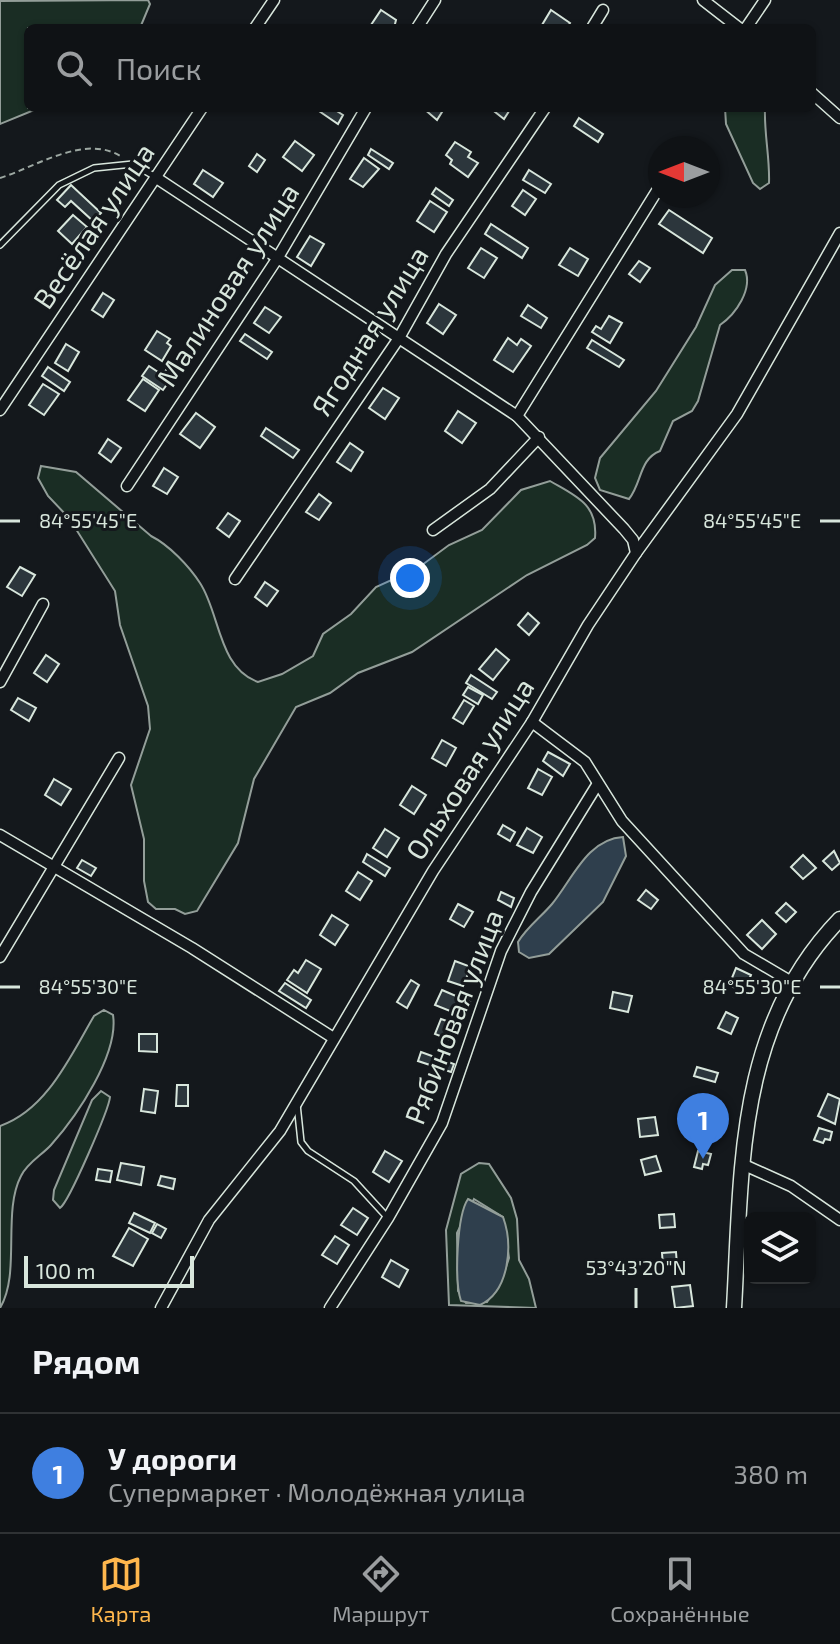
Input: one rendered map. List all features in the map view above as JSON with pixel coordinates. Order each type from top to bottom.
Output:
[{"type":"street","points":[[258,24],[274,0]]},
{"type":"street","points":[[420,24],[435,0]]},
{"type":"street","points":[[703,0],[734,24]]},
{"type":"street","points":[[749,24],[765,0]]},
{"type":"street","points":[[594,24],[603,10]]},
{"type":"street","points":[[816,97],[840,118]]},
{"type":"street","name":"Весёлая улица","points":[[0,410],[199,112]]},
{"type":"street","name":"Малиновая улица","points":[[127,486],[277,259],[364,112]]},
{"type":"street","name":"Ягодная улица","points":[[235,579],[399,338],[446,254],[542,112]]},
{"type":"street","points":[[155,177],[517,416],[624,529],[633,540],[636,553]]},
{"type":"street","points":[[517,416],[648,205]]},
{"type":"street","name":"Ольховая улица","points":[[161,1308],[209,1220],[280,1131],[332,1037],[433,871],[532,722],[588,625],[737,414],[840,233]]},
{"type":"street","points":[[433,530],[490,489],[539,437]]},
{"type":"street","points":[[0,682],[43,604]]},
{"type":"street","points":[[532,722],[585,762],[622,821],[744,954],[790,981]]},
{"type":"street","points":[[0,957],[119,758]]},
{"type":"street","name":"Рябиновая улица","points":[[330,1308],[388,1218],[442,1123],[501,951],[531,892],[597,785]]},
{"type":"street","points":[[0,835],[53,869],[192,948],[332,1037]]},
{"type":"street","points":[[734,1308],[742,1164],[759,1065],[769,1030],[790,981],[809,952],[840,919]]},
{"type":"street","points":[[742,1164],[791,1186],[840,1220]]},
{"type":"lane","points":[[0,245],[59,185],[94,168],[133,164],[155,177]]},
{"type":"lane","points":[[297,1102],[301,1142],[308,1151],[354,1181],[388,1218]]},
{"type":"path","points":[[0,178],[82,150],[114,151],[133,164]]},
{"type":"green space","points":[[148,0],[150,4],[142,24],[24,24],[24,112],[29,112],[0,124],[0,1]]},
{"type":"green space","points":[[725,112],[765,112],[769,183],[760,189],[753,183],[726,124]]},
{"type":"green space","points":[[732,270],[745,270],[745,293],[737,308],[720,325],[698,401],[692,411],[673,421],[660,451],[644,465],[629,499],[600,490],[595,478],[600,458],[656,391],[696,327],[715,285]]},
{"type":"green space","points":[[41,466],[76,472],[178,556],[207,595],[227,652],[235,665],[258,682],[282,674],[313,656],[323,634],[351,614],[376,587],[418,568],[449,545],[482,530],[521,490],[550,481],[576,497],[593,517],[595,538],[527,575],[412,652],[358,673],[330,693],[296,707],[254,779],[238,843],[197,911],[185,914],[175,909],[156,909],[148,902],[144,881],[144,839],[131,785],[150,729],[148,706],[120,625],[115,591],[69,518],[48,496],[38,478]]},
{"type":"green space","points":[[104,1010],[113,1015],[113,1031],[110,1048],[94,1084],[61,1133],[21,1176],[13,1207],[9,1278],[0,1308],[0,1126],[31,1108],[44,1094],[67,1064],[94,1016]]},
{"type":"green space","points":[[101,1091],[110,1097],[108,1105],[80,1173],[60,1208],[53,1200],[54,1190],[92,1100]]},
{"type":"green space","points":[[479,1163],[489,1164],[511,1198],[517,1219],[519,1260],[529,1279],[536,1308],[449,1305],[446,1230],[461,1174]],"holes":[[[474,1199],[503,1217],[509,1258],[502,1279],[487,1302],[466,1303],[458,1291],[457,1233]]]},
{"type":"water","points":[[623,837],[626,856],[603,902],[549,954],[529,958],[519,952],[518,942],[552,904],[590,853],[610,839]]},
{"type":"water","points":[[468,1199],[503,1217],[508,1240],[503,1278],[498,1289],[480,1305],[461,1301],[459,1291],[459,1233]]},
{"type":"building","points":[[381,10],[396,20],[395,24],[372,24]]},
{"type":"building","points":[[551,10],[570,23],[569,24],[543,24]]},
{"type":"building","points":[[320,112],[343,115],[338,124]]},
{"type":"building","points":[[428,112],[442,112],[437,120]]},
{"type":"building","points":[[495,112],[508,112],[504,119]]},
{"type":"building","points":[[579,118],[603,134],[598,142],[574,126]]},
{"type":"building","points":[[295,141],[314,155],[302,171],[283,157]]},
{"type":"building","points":[[455,142],[471,152],[468,157],[478,163],[468,177],[450,164],[452,160],[446,155]]},
{"type":"building","points":[[371,149],[393,163],[389,169],[368,155]]},
{"type":"building","points":[[257,154],[265,160],[257,172],[249,166]]},
{"type":"building","points":[[364,158],[379,169],[363,187],[350,179]]},
{"type":"building","points":[[203,170],[223,183],[213,197],[194,184]]},
{"type":"building","points":[[529,170],[551,184],[545,193],[523,180]]},
{"type":"building","points":[[71,185],[101,213],[93,221],[71,201],[65,207],[57,200]]},
{"type":"building","points":[[436,188],[453,200],[449,206],[432,194]]},
{"type":"building","points":[[523,190],[536,199],[525,215],[512,206]]},
{"type":"building","points":[[430,201],[447,212],[434,232],[417,221]]},
{"type":"building","points":[[669,210],[712,238],[703,253],[659,224]]},
{"type":"building","points":[[73,215],[87,227],[72,244],[58,231]]},
{"type":"building","points":[[491,224],[528,248],[522,258],[485,234]]},
{"type":"building","points":[[310,236],[324,244],[311,266],[297,257]]},
{"type":"building","points":[[481,248],[497,258],[484,278],[468,268]]},
{"type":"building","points":[[570,248],[588,259],[578,276],[559,265]]},
{"type":"building","points":[[639,261],[650,268],[640,282],[629,274]]},
{"type":"building","points":[[103,293],[114,300],[103,317],[92,310]]},
{"type":"building","points":[[439,304],[456,315],[443,334],[427,323]]},
{"type":"building","points":[[528,305],[547,318],[541,328],[521,316]]},
{"type":"building","points":[[265,307],[281,317],[269,333],[254,323]]},
{"type":"building","points":[[609,316],[622,323],[610,343],[592,332],[596,326],[601,329]]},
{"type":"building","points":[[157,331],[170,339],[167,343],[171,346],[162,361],[145,350]]},
{"type":"building","points":[[245,334],[272,352],[267,359],[240,341]]},
{"type":"building","points":[[508,338],[517,345],[521,339],[531,346],[513,372],[494,360]]},
{"type":"building","points":[[592,340],[624,360],[619,367],[587,348]]},
{"type":"building","points":[[66,344],[79,352],[68,371],[55,363]]},
{"type":"building","points":[[171,363],[178,369],[171,378],[164,373]]},
{"type":"building","points":[[149,366],[170,380],[163,390],[142,376]]},
{"type":"building","points":[[48,367],[70,382],[64,391],[42,376]]},
{"type":"building","points":[[143,379],[159,390],[145,411],[128,400]]},
{"type":"building","points":[[43,384],[59,394],[44,415],[29,405]]},
{"type":"building","points":[[383,388],[399,398],[385,419],[369,408]]},
{"type":"building","points":[[458,411],[476,423],[462,443],[445,431]]},
{"type":"building","points":[[196,413],[215,427],[200,448],[180,434]]},
{"type":"building","points":[[266,428],[299,450],[293,458],[261,436]]},
{"type":"building","points":[[108,439],[121,448],[111,462],[99,453]]},
{"type":"building","points":[[350,443],[363,452],[351,471],[337,462]]},
{"type":"building","points":[[164,468],[178,477],[167,494],[153,486]]},
{"type":"building","points":[[319,494],[331,503],[319,520],[306,512]]},
{"type":"building","points":[[228,513],[240,521],[229,537],[217,528]]},
{"type":"building","points":[[20,567],[35,575],[22,596],[7,587]]},
{"type":"building","points":[[265,582],[278,591],[267,606],[255,597]]},
{"type":"building","points":[[528,613],[539,623],[529,635],[518,625]]},
{"type":"building","points":[[496,649],[509,660],[493,680],[479,669]]},
{"type":"building","points":[[46,655],[59,664],[47,682],[34,673]]},
{"type":"building","points":[[471,675],[497,692],[492,699],[466,683]]},
{"type":"building","points":[[468,687],[483,695],[478,704],[463,695]]},
{"type":"building","points":[[18,698],[36,708],[29,721],[11,710]]},
{"type":"building","points":[[464,700],[474,706],[463,724],[453,718]]},
{"type":"building","points":[[442,740],[456,748],[446,766],[432,758]]},
{"type":"building","points":[[548,752],[570,764],[563,776],[543,761]]},
{"type":"building","points":[[538,769],[552,777],[542,795],[528,788]]},
{"type":"building","points":[[54,779],[71,789],[61,805],[45,795]]},
{"type":"building","points":[[412,786],[426,795],[414,814],[400,805]]},
{"type":"building","points":[[503,825],[515,832],[510,841],[498,834]]},
{"type":"building","points":[[527,828],[542,837],[533,853],[517,845]]},
{"type":"building","points":[[385,829],[399,838],[387,857],[373,848]]},
{"type":"building","points":[[834,851],[840,863],[832,870],[823,861]]},
{"type":"building","points":[[367,854],[390,868],[385,876],[363,862]]},
{"type":"building","points":[[803,855],[816,868],[803,879],[791,867]]},
{"type":"building","points":[[82,860],[96,868],[91,876],[77,868]]},
{"type":"building","points":[[358,872],[372,881],[360,900],[346,891]]},
{"type":"building","points":[[646,890],[658,900],[651,909],[638,900]]},
{"type":"building","points":[[501,892],[514,898],[511,907],[498,900]]},
{"type":"building","points":[[786,903],[796,912],[786,922],[776,913]]},
{"type":"building","points":[[458,904],[473,912],[464,927],[450,919]]},
{"type":"building","points":[[332,915],[348,925],[335,945],[320,935]]},
{"type":"building","points":[[762,920],[776,934],[762,949],[747,935]]},
{"type":"building","points":[[306,960],[321,969],[307,993],[287,980],[294,970],[298,973]]},
{"type":"building","points":[[455,961],[471,967],[463,986],[448,981]]},
{"type":"building","points":[[736,968],[751,975],[744,992],[729,985]]},
{"type":"building","points":[[411,980],[419,985],[407,1008],[397,1002]]},
{"type":"building","points":[[285,983],[311,1000],[306,1008],[279,991]]},
{"type":"building","points":[[442,990],[470,1002],[465,1017],[435,1005]]},
{"type":"building","points":[[613,992],[632,996],[628,1012],[610,1008]]},
{"type":"building","points":[[726,1012],[738,1018],[731,1034],[718,1028]]},
{"type":"building","points":[[441,1019],[456,1024],[450,1040],[435,1034]]},
{"type":"building","points":[[139,1034],[157,1034],[157,1052],[139,1051]]},
{"type":"building","points":[[421,1052],[454,1064],[451,1072],[418,1061]]},
{"type":"building","points":[[697,1067],[718,1073],[715,1082],[694,1076]]},
{"type":"building","points":[[177,1085],[188,1085],[188,1106],[176,1106]]},
{"type":"building","points":[[144,1089],[158,1091],[155,1113],[141,1111]]},
{"type":"building","points":[[828,1094],[840,1099],[835,1124],[818,1116]]},
{"type":"building","points":[[655,1117],[658,1135],[640,1137],[638,1119]]},
{"type":"building","points":[[819,1128],[832,1132],[830,1140],[825,1139],[823,1143],[814,1140]]},
{"type":"building","points":[[385,1151],[402,1161],[389,1182],[373,1172]]},
{"type":"building","points":[[698,1151],[711,1154],[708,1165],[703,1164],[702,1169],[694,1167]]},
{"type":"building","points":[[656,1156],[661,1171],[645,1175],[641,1160]]},
{"type":"building","points":[[121,1163],[144,1167],[141,1185],[117,1180]]},
{"type":"building","points":[[98,1169],[112,1171],[110,1182],[96,1180]]},
{"type":"building","points":[[161,1176],[175,1179],[173,1189],[158,1185]]},
{"type":"building","points":[[353,1208],[368,1218],[357,1235],[341,1225]]},
{"type":"building","points":[[134,1213],[155,1223],[150,1233],[129,1223]]},
{"type":"building","points":[[674,1214],[675,1227],[660,1228],[659,1215]]},
{"type":"building","points":[[157,1224],[166,1229],[161,1238],[152,1233]]},
{"type":"building","points":[[129,1228],[148,1239],[133,1266],[113,1256]]},
{"type":"building","points":[[335,1236],[349,1245],[337,1264],[322,1255]]},
{"type":"building","points":[[676,1252],[677,1265],[663,1266],[662,1253]]},
{"type":"building","points":[[391,1260],[408,1270],[399,1287],[382,1277]]},
{"type":"building","points":[[690,1285],[693,1306],[675,1308],[672,1287]]},
{"type":"place","name":"У дороги","points":[[703,1159]]}]
